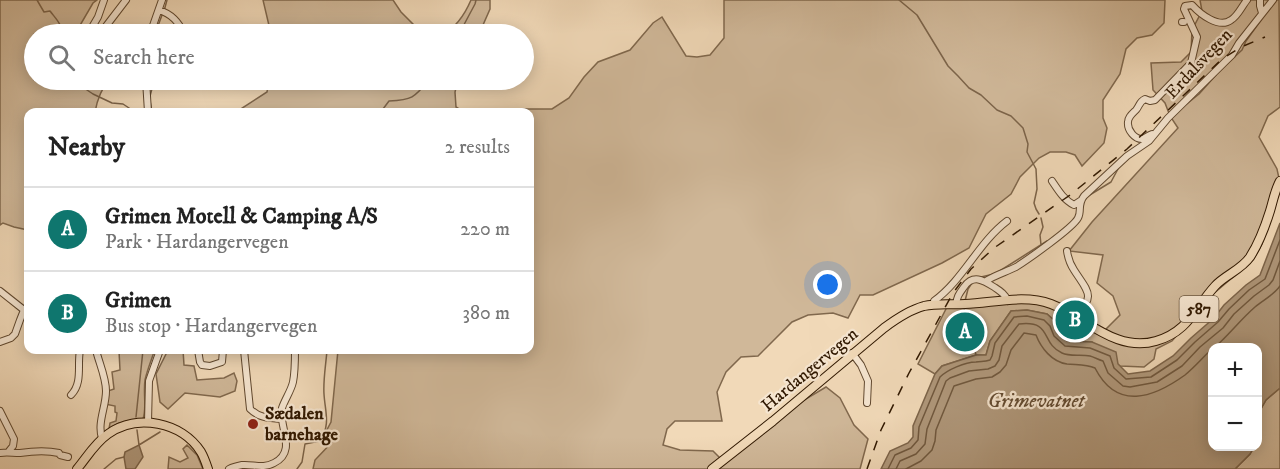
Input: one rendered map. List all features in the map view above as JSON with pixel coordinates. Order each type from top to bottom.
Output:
[{"type":"main road","name":"Hardangervegen","points":[[712,469],[884,328],[902,315],[924,306],[1027,299],[1042,301],[1128,343],[1148,344],[1161,340],[1175,332],[1192,317],[1220,282],[1250,256],[1265,225],[1280,181]]},
{"type":"main road","points":[[77,469],[102,438],[119,428],[134,423],[148,422],[166,426],[186,437],[201,452],[208,469]]},
{"type":"street","points":[[94,24],[104,0]]},
{"type":"street","points":[[108,24],[126,0]]},
{"type":"street","points":[[155,24],[162,11],[162,0]]},
{"type":"street","name":"Erdalsvegen","points":[[1155,133],[1143,139],[1139,138],[1129,130],[1128,122],[1140,102],[1145,99],[1155,100],[1191,63],[1197,37],[1184,9],[1185,6],[1192,5],[1203,16],[1226,23],[1235,17],[1247,0]]},
{"type":"street","points":[[1260,0],[1262,13]]},
{"type":"street","name":"Erdalsvegen","points":[[962,304],[957,295],[966,283],[971,280],[982,280],[1015,267],[1063,233],[1078,218],[1080,201],[1086,193],[1101,182],[1127,156],[1149,141],[1232,55],[1273,0]]},
{"type":"street","points":[[162,11],[179,24]]},
{"type":"street","points":[[148,108],[150,90]]},
{"type":"street","points":[[1052,181],[1071,204],[1080,201]]},
{"type":"street","points":[[934,305],[934,301],[962,274],[972,257],[994,231],[1007,221]]},
{"type":"street","points":[[1067,251],[1072,267],[1084,282],[1089,294],[1087,302],[1076,317]]},
{"type":"street","points":[[982,280],[1004,294],[1008,301]]},
{"type":"street","points":[[0,291],[24,307]]},
{"type":"street","points":[[0,342],[15,334],[24,313]]},
{"type":"street","points":[[852,353],[861,365],[868,381],[867,403]]},
{"type":"street","points":[[76,354],[78,358]]},
{"type":"street","points":[[71,395],[78,384],[79,354]]},
{"type":"street","points":[[97,354],[106,395],[102,409],[100,431],[102,438]]},
{"type":"street","points":[[148,422],[149,381],[159,354]]},
{"type":"street","points":[[199,354],[200,362],[205,366],[222,362],[223,354]]},
{"type":"street","points":[[244,354],[250,409],[262,417],[281,419]]},
{"type":"street","points":[[229,469],[241,465],[254,468],[273,464],[283,455],[286,448],[286,437],[281,419],[282,407],[293,383],[295,354]]},
{"type":"street","points":[[0,411],[14,439],[14,446],[9,452]]},
{"type":"street","points":[[0,453],[50,451],[68,457]]},
{"type":"shaded area","points":[[0,0],[97,0],[81,24],[24,24],[24,90],[102,90],[96,108],[24,108],[24,229],[3,223],[0,225]]},
{"type":"shaded area","points":[[263,0],[393,0],[413,24],[269,24]]},
{"type":"shaded area","points":[[471,0],[490,0],[490,9],[483,24],[456,24]]},
{"type":"shaded area","points":[[724,0],[1165,0],[1164,23],[1152,35],[1137,38],[1126,49],[1120,74],[1103,100],[1103,118],[1107,128],[1104,143],[1082,166],[1075,155],[1066,152],[1050,152],[1039,158],[1020,177],[1011,194],[986,214],[969,248],[873,295],[860,295],[848,318],[833,313],[808,315],[792,322],[758,356],[741,357],[726,372],[717,392],[722,421],[675,421],[667,429],[663,445],[680,450],[713,451],[723,461],[794,406],[826,387],[840,398],[854,425],[868,439],[860,469],[313,469],[315,460],[334,440],[322,439],[331,422],[338,354],[534,354],[534,109],[552,109],[569,98],[598,62],[630,50],[653,23],[662,17],[686,56],[710,55],[724,38]]},
{"type":"shaded area","points":[[1200,0],[1279,0],[1280,107],[1268,116],[1259,137],[1277,169],[1280,183],[1262,244],[1253,260],[1212,295],[1172,341],[1156,349],[1154,359],[1144,367],[1120,366],[1092,342],[1078,342],[1091,324],[1103,332],[1120,315],[1113,296],[1097,283],[1103,255],[1069,251],[1092,222],[1178,128],[1165,103],[1153,90],[1151,63],[1181,62],[1191,52],[1192,30],[1202,11]]},
{"type":"shaded area","points":[[267,90],[456,90],[458,108],[242,108]]},
{"type":"shaded area","points":[[1026,301],[1043,304],[1059,311],[1056,322],[1047,314],[1027,310],[1011,311],[990,341],[986,355],[976,355],[942,366],[935,374],[918,364],[947,307]]},
{"type":"shaded area","points":[[119,354],[153,354],[145,380],[143,419],[119,423],[109,429],[110,423],[116,421],[117,413],[115,406],[105,404],[108,391],[114,389],[112,372],[120,370]]},
{"type":"shaded area","points":[[166,354],[183,354],[184,365],[194,366],[197,380],[224,378],[234,373],[237,381],[235,391],[220,397],[185,393],[168,409],[160,402],[156,374]]},
{"type":"shaded area","points":[[1280,388],[1280,469],[1235,469],[1252,451],[1262,451],[1262,407],[1266,400]]},
{"type":"shaded area","points":[[187,445],[197,455],[203,469],[168,469],[169,457],[180,462],[188,458],[183,449]]},
{"type":"water","name":"Grimevatnet","points":[[1280,223],[1280,388],[1266,400],[1262,407],[1262,343],[1208,343],[1208,451],[1252,451],[1235,469],[881,469],[890,451],[908,443],[913,437],[913,426],[935,374],[942,366],[976,355],[986,355],[990,341],[1011,311],[1027,310],[1047,314],[1056,322],[1059,332],[1067,341],[1092,342],[1116,352],[1118,364],[1128,374],[1150,371],[1173,356],[1214,318],[1224,305],[1260,275]]},
{"type":"water","points":[[139,445],[143,457],[135,469],[126,469],[125,452]]},
{"type":"waterway","points":[[37,0],[44,12],[50,11],[59,24]]},
{"type":"waterway","points":[[164,11],[167,0]]},
{"type":"waterway","points":[[464,24],[476,0]]},
{"type":"waterway","points":[[899,0],[917,15],[948,66],[969,88],[981,95],[997,110],[1011,116],[1023,128],[1028,144],[1027,152],[1036,169],[1037,189],[1034,203],[1039,214]]},
{"type":"waterway","points":[[159,24],[162,15]]},
{"type":"waterway","points":[[1228,63],[1242,50],[1261,20]]},
{"type":"waterway","points":[[1183,107],[1199,94],[1216,75]]},
{"type":"waterway","points":[[87,90],[112,103],[123,104],[129,108]]},
{"type":"waterway","points":[[150,96],[152,90]]},
{"type":"waterway","points":[[384,108],[389,101],[412,97],[421,90]]},
{"type":"waterway","points":[[150,101],[151,108]]},
{"type":"waterway","points":[[1088,196],[1111,182],[1119,167]]},
{"type":"waterway","points":[[1041,218],[1043,227],[1040,235],[1041,245]]},
{"type":"waterway","points":[[998,272],[1047,241]]},
{"type":"waterway","points":[[981,277],[994,274]]},
{"type":"waterway","points":[[965,301],[972,283]]},
{"type":"waterway","points":[[964,308],[976,355]]},
{"type":"waterway","points":[[136,417],[143,354]]},
{"type":"waterway","points":[[297,469],[302,462],[305,444],[320,441],[325,429],[324,383],[327,354]]},
{"type":"waterway","points":[[137,430],[139,445],[160,432]]},
{"type":"waterway","points":[[104,469],[116,459],[124,457]]},
{"type":"railway","points":[[867,469],[881,430],[909,373],[953,293],[971,269],[994,248],[1070,195],[1127,149],[1222,59],[1241,47],[1265,37]]},
{"type":"place","name":"Grimen","points":[[1075,320]]},
{"type":"place","name":"Grimen Motell & Camping A/S","points":[[965,332]]},
{"type":"place","name":"Sædalen barnehage","points":[[253,424]]}]
